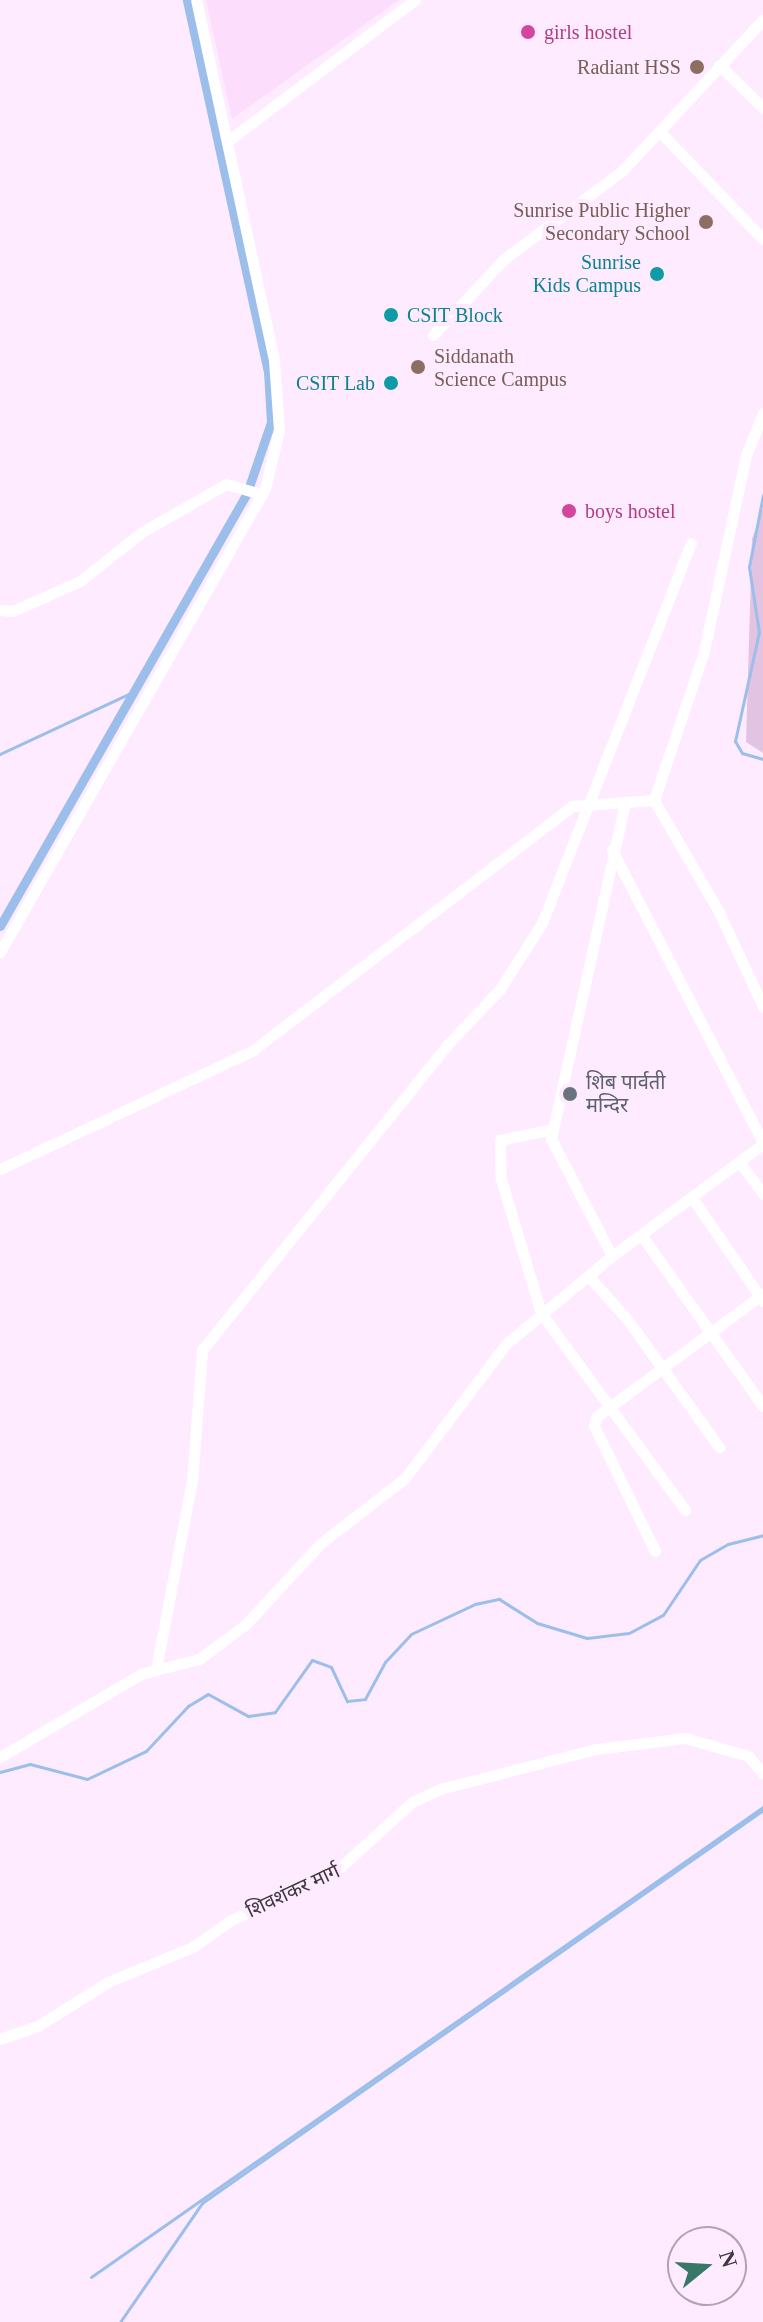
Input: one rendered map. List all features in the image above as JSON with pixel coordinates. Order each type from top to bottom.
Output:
[{"type":"street","points":[[0,952],[255,491],[279,430],[280,394],[229,140],[196,0]]},
{"type":"street","points":[[229,140],[415,0]]},
{"type":"street","points":[[433,335],[504,259],[622,171],[763,20]]},
{"type":"street","points":[[719,65],[763,108]]},
{"type":"street","points":[[659,131],[763,239]]},
{"type":"street","points":[[763,413],[746,455],[704,651],[654,800],[719,912],[763,1007]]},
{"type":"street","points":[[0,610],[13,611],[80,581],[142,532],[204,494],[226,484],[255,491]]},
{"type":"street","points":[[156,1669],[192,1481],[202,1350],[448,1044],[500,989],[542,923],[691,543]]},
{"type":"street","points":[[0,1169],[252,1051],[572,806],[588,802],[654,800]]},
{"type":"street","points":[[612,1256],[551,1139],[612,850],[625,803]]},
{"type":"street","points":[[0,1757],[156,1669],[199,1659],[245,1625],[320,1544],[405,1478],[506,1344],[541,1313],[591,1279],[612,1256],[693,1199],[763,1144],[612,850]]},
{"type":"street","points":[[553,1129],[500,1140],[501,1179],[541,1313],[685,1510]]},
{"type":"street","points":[[740,1163],[763,1194]]},
{"type":"street","points":[[655,1551],[594,1426],[596,1417],[661,1373],[762,1297],[693,1199]]},
{"type":"street","points":[[642,1236],[763,1406]]},
{"type":"street","points":[[591,1279],[627,1319],[661,1373],[719,1447]]},
{"type":"street","name":"शिवशंकर मार्ग","points":[[0,2039],[38,2026],[108,1982],[193,1947],[231,1920],[334,1873],[412,1802],[440,1789],[596,1749],[685,1738],[748,1756],[763,1773]]},
{"type":"shaded area","points":[[206,0],[399,0],[232,119]]},
{"type":"shaded area","points":[[763,508],[763,753],[746,742],[752,539]]},
{"type":"waterway","points":[[0,926],[247,493],[271,422],[268,372],[187,0]]},
{"type":"waterway","points":[[763,495],[749,567],[759,632],[735,741],[742,753],[763,759]]},
{"type":"waterway","points":[[0,754],[137,690]]},
{"type":"waterway","points":[[0,1772],[30,1764],[87,1779],[146,1751],[188,1706],[208,1694],[248,1716],[275,1712],[312,1660],[331,1667],[347,1701],[365,1699],[385,1662],[411,1634],[475,1604],[499,1599],[537,1623],[587,1638],[629,1633],[663,1615],[700,1560],[728,1544],[763,1535]]},
{"type":"waterway","points":[[91,2277],[763,1807]]},
{"type":"waterway","points":[[120,2322],[202,2203],[763,1810]]},
{"type":"place","name":"girls hostel","points":[[528,32]]},
{"type":"place","name":"Radiant HSS","points":[[697,67]]},
{"type":"place","name":"Sunrise Public Higher Secondary School","points":[[706,222]]},
{"type":"place","name":"Sunrise Kids Campus","points":[[657,274]]},
{"type":"place","name":"CSIT Block","points":[[391,315]]},
{"type":"place","name":"Siddanath Science Campus","points":[[418,367]]},
{"type":"place","name":"CSIT Lab","points":[[391,383]]},
{"type":"place","name":"boys hostel","points":[[569,511]]},
{"type":"place","name":"शिब पार्वती मन्दिर","points":[[570,1094]]}]
